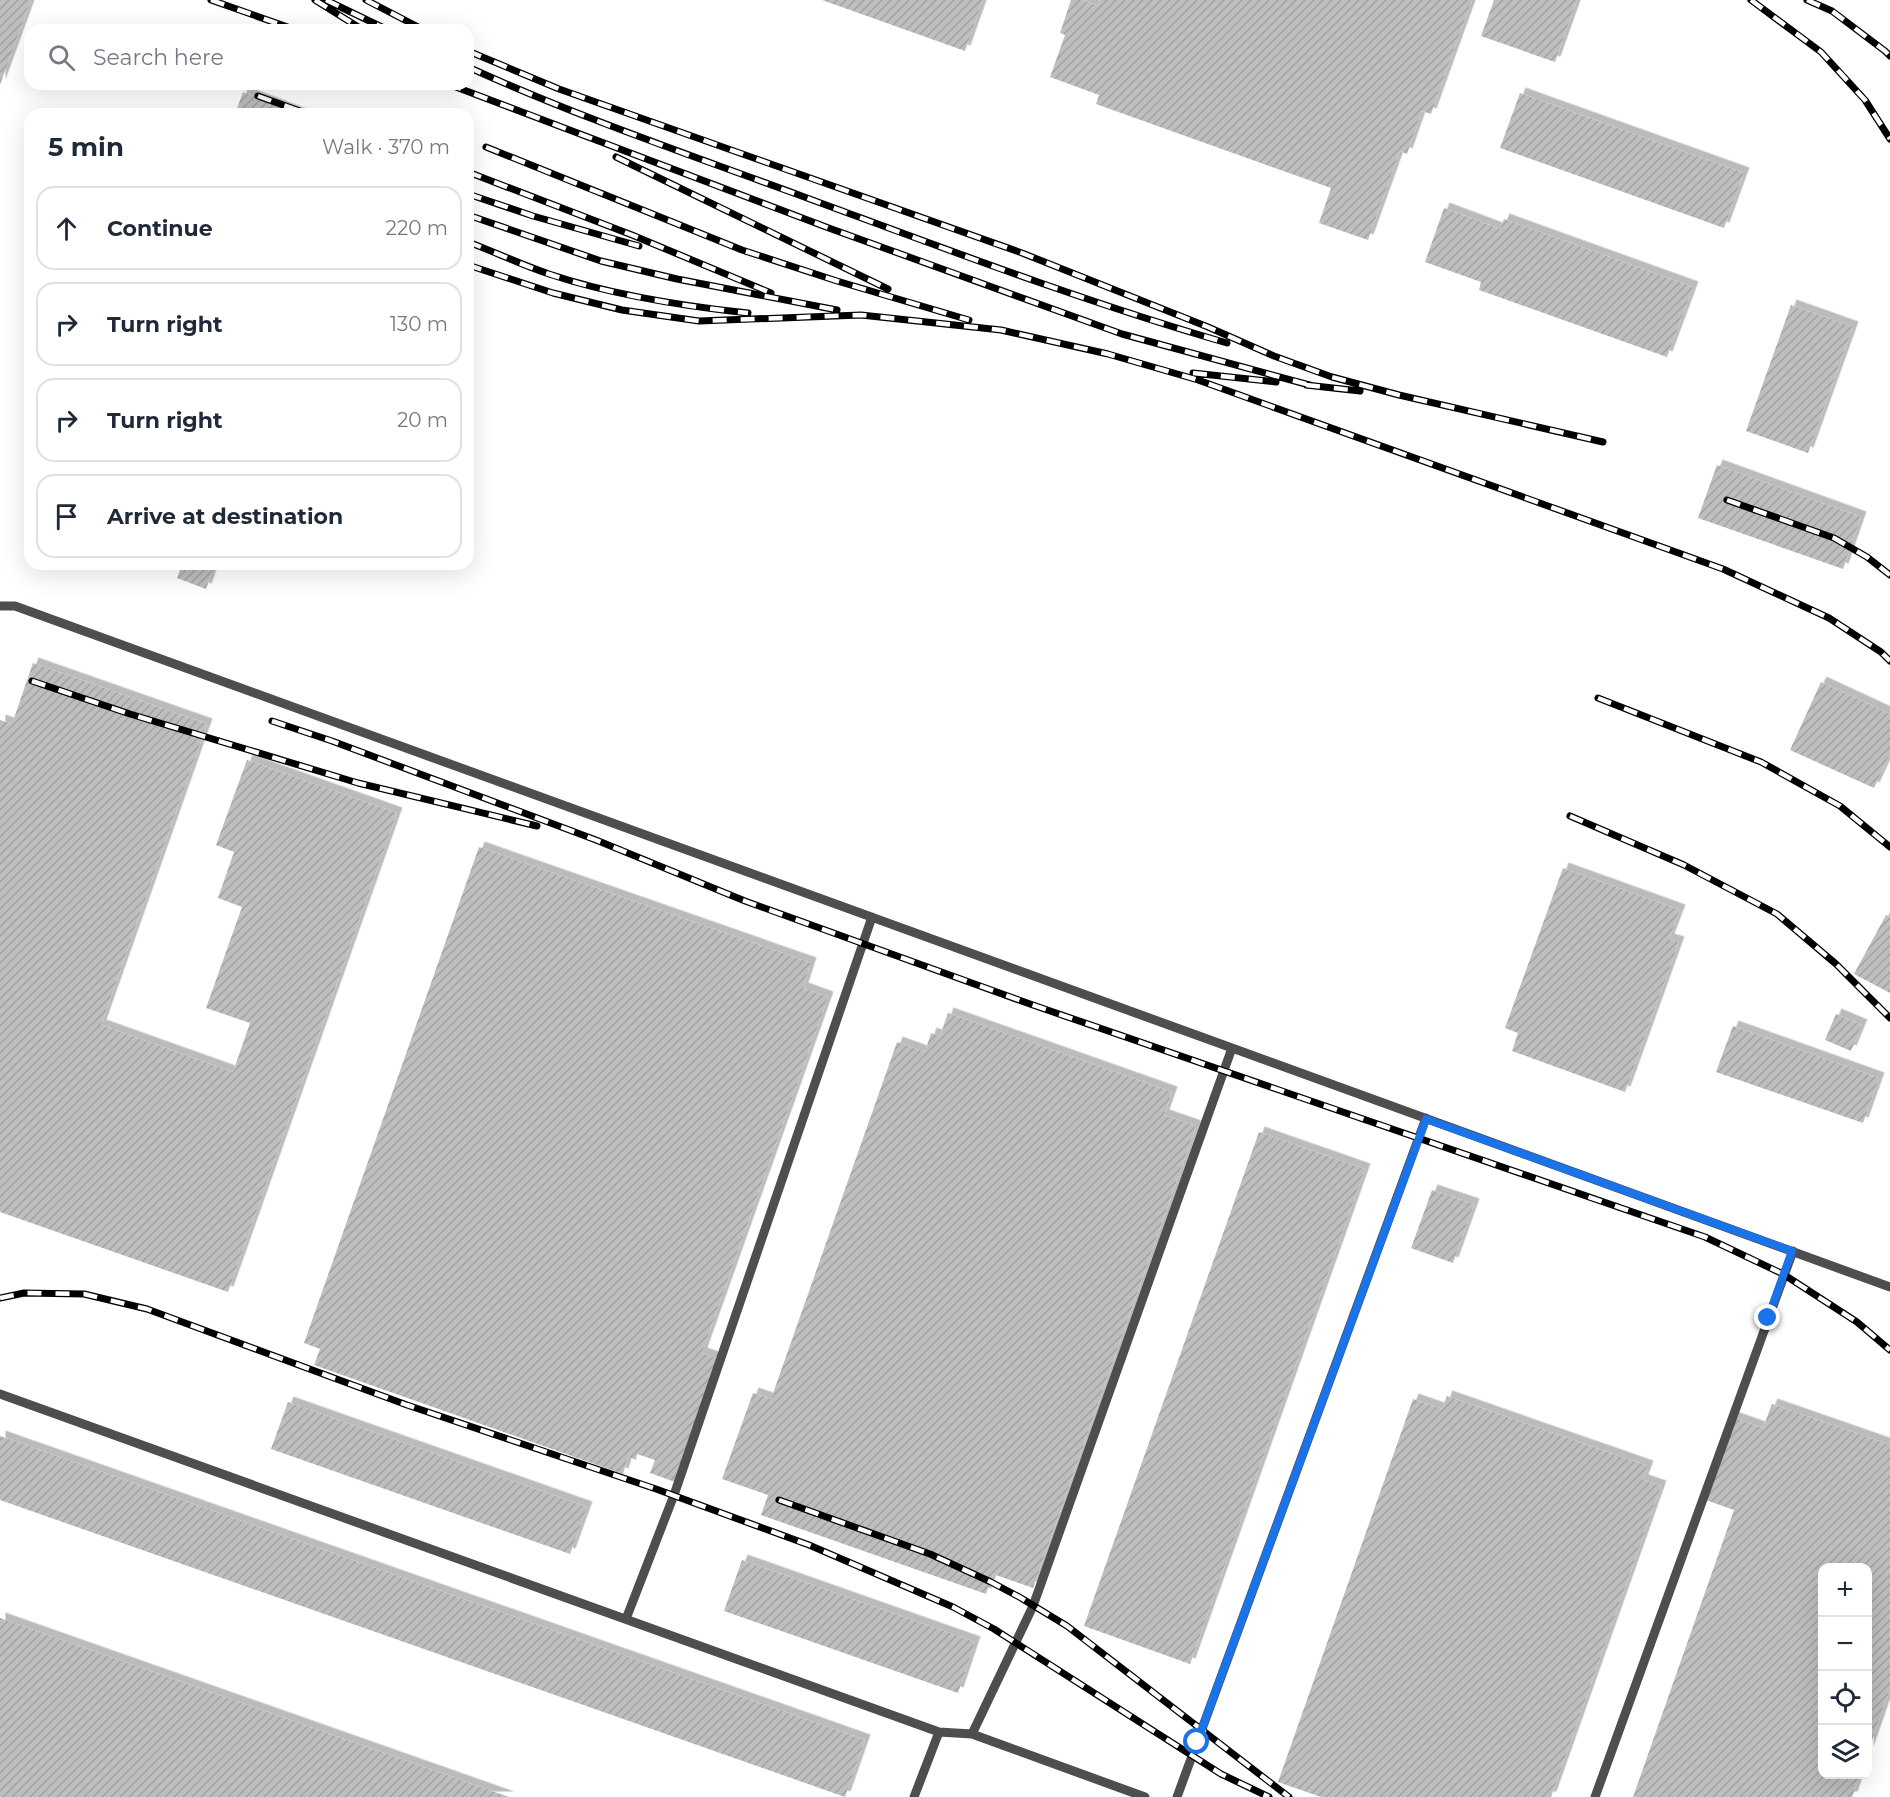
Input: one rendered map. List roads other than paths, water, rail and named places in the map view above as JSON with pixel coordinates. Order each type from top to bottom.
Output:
[{"type":"lane","points":[[0,606],[15,606],[1890,1287]]},
{"type":"lane","points":[[626,1619],[674,1496],[872,917]]},
{"type":"lane","points":[[972,1734],[1033,1606],[1232,1048]]},
{"type":"lane","points":[[1177,1797],[1426,1119]]},
{"type":"lane","points":[[1595,1797],[1792,1251]]},
{"type":"lane","points":[[0,1394],[939,1732],[972,1734],[1146,1797]]},
{"type":"lane","points":[[914,1797],[939,1732]]},
{"type":"railway","points":[[211,0],[279,24]]},
{"type":"railway","points":[[315,0],[353,24]]},
{"type":"railway","points":[[326,0],[376,24]]},
{"type":"railway","points":[[366,0],[412,24]]},
{"type":"railway","points":[[1751,0],[1821,52],[1865,100],[1890,139]]},
{"type":"railway","points":[[1807,0],[1832,11],[1890,56]]},
{"type":"railway","points":[[474,54],[559,89],[1022,253],[1208,327],[1274,356],[1332,377],[1399,395],[1603,442]]},
{"type":"railway","points":[[474,70],[636,136],[1068,293],[1227,343]]},
{"type":"railway","points":[[464,90],[826,227],[1122,334],[1313,386]]},
{"type":"railway","points":[[258,96],[291,108]]},
{"type":"railway","points":[[486,147],[742,250],[969,320]]},
{"type":"railway","points":[[616,157],[888,289]]},
{"type":"railway","points":[[474,174],[632,235],[771,293]]},
{"type":"railway","points":[[474,196],[533,216],[639,246]]},
{"type":"railway","points":[[474,217],[601,261],[677,279],[837,310]]},
{"type":"railway","points":[[474,244],[539,270],[597,288],[673,303],[748,313]]},
{"type":"railway","points":[[474,267],[553,293],[622,310],[699,321],[861,315],[1001,330],[1108,354],[1198,380],[1723,569],[1829,618],[1881,652],[1890,661]]},
{"type":"railway","points":[[1193,373],[1276,382]]},
{"type":"railway","points":[[1306,385],[1360,391]]},
{"type":"railway","points":[[1727,500],[1834,538],[1867,557],[1890,575]]},
{"type":"railway","points":[[32,681],[130,714],[358,783],[537,826]]},
{"type":"railway","points":[[1598,698],[1761,762],[1840,806],[1890,847]]},
{"type":"railway","points":[[272,721],[332,741],[596,840],[745,901],[1030,1004],[1705,1237],[1783,1274],[1857,1322],[1890,1350]]},
{"type":"railway","points":[[1570,816],[1684,865],[1777,914],[1836,964],[1890,1018]]},
{"type":"railway","points":[[0,1298],[24,1293],[84,1294],[147,1309],[407,1405],[656,1489],[809,1545],[953,1607],[994,1629],[1221,1774],[1269,1797]]},
{"type":"railway","points":[[779,1500],[930,1554],[1021,1598],[1067,1626],[1289,1797]]}]
